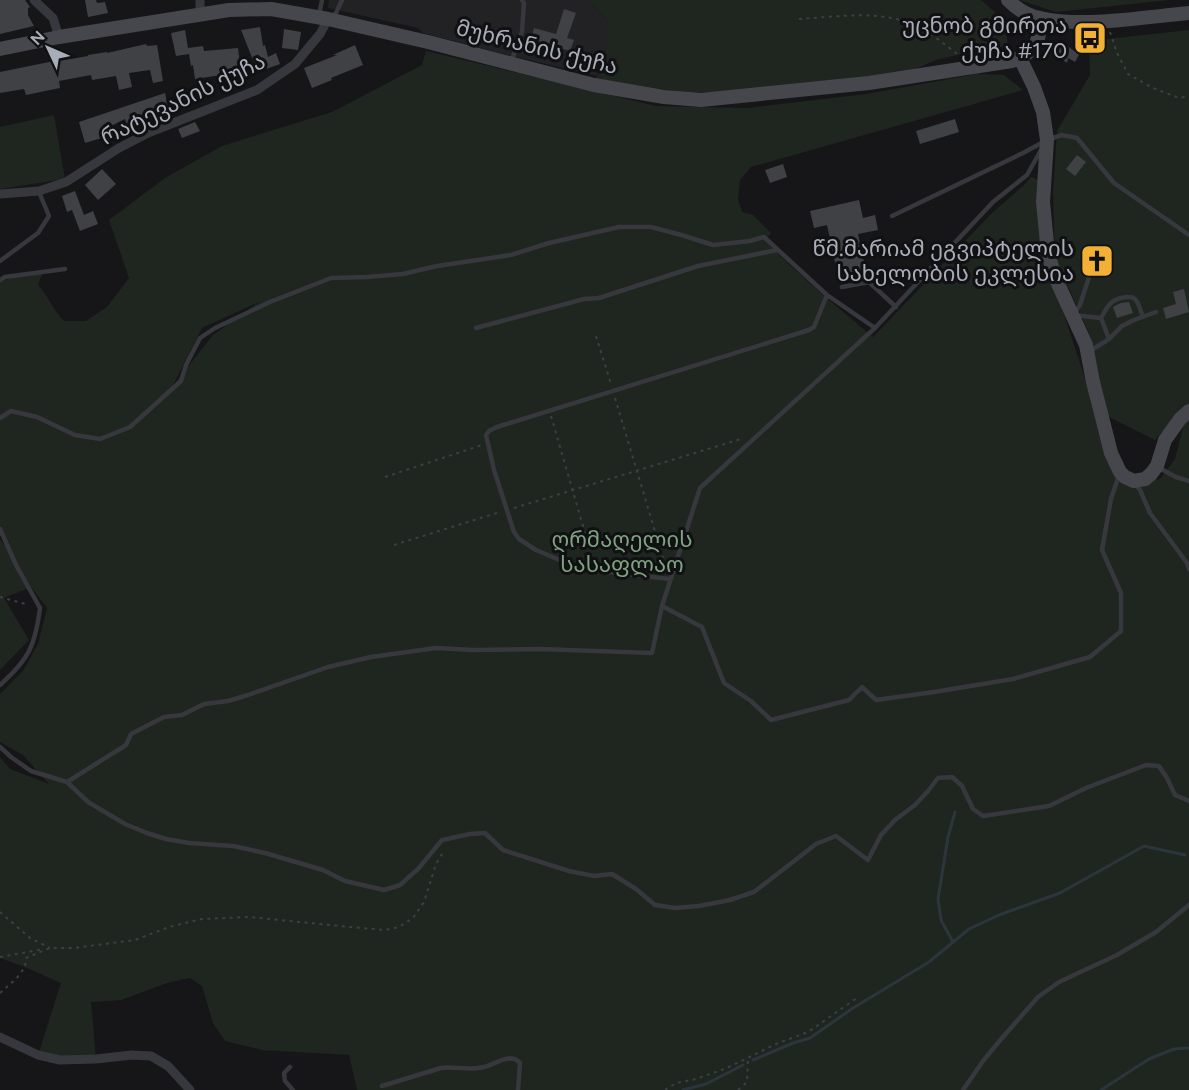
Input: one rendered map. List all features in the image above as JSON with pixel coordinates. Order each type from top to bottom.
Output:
[{"type":"street","points":[[34,0],[53,18],[59,37]]},
{"type":"street","points":[[200,0],[200,14]]},
{"type":"street","points":[[1008,0],[1016,8],[1038,18],[1073,22],[1189,13]]},
{"type":"street","name":"მუხრანის ქუჩა","points":[[0,49],[230,9],[271,9],[324,18],[429,42],[594,85],[664,97],[701,100],[869,83],[1020,58]]},
{"type":"street","name":"რატევანის ქუჩა","points":[[0,194],[39,191],[66,182],[119,148],[148,134],[257,90],[295,64],[320,34],[324,18]]},
{"type":"street","points":[[1038,18],[1040,28],[1037,43],[1020,58],[1043,112],[1047,140],[1042,202],[1048,253],[1054,277],[1086,345],[1111,453],[1120,472],[1134,481],[1145,480],[1157,466],[1165,440],[1180,419],[1189,411]]},
{"type":"street","points":[[0,1037],[38,1055],[60,1060],[132,1055],[151,1056],[168,1066],[190,1090]]},
{"type":"lane","points":[[322,0],[324,18],[336,13],[342,0]]},
{"type":"lane","points":[[510,64],[522,32],[524,3],[522,0]]},
{"type":"lane","points":[[892,216],[1047,140],[1062,135],[1077,138],[1114,183],[1189,235]]},
{"type":"lane","points":[[67,782],[126,745],[131,734],[164,717],[182,715],[204,704],[228,701],[328,667],[370,657],[436,648],[652,653],[662,606],[700,488],[896,307],[993,202],[1027,175],[1047,140]]},
{"type":"lane","points":[[0,261],[38,233],[49,216],[39,191]]},
{"type":"lane","points":[[0,418],[11,411],[37,417],[75,435],[100,439],[130,427],[181,381],[186,365],[201,338],[215,328],[270,302],[331,278],[403,274],[437,266],[510,255],[549,243],[619,227],[651,227],[713,245],[764,237],[827,295],[875,328]]},
{"type":"lane","points":[[476,328],[584,299],[599,298],[698,266],[777,250]]},
{"type":"lane","points":[[0,280],[5,277],[65,269]]},
{"type":"lane","points":[[1072,315],[1080,305],[1090,274]]},
{"type":"lane","points":[[842,287],[869,282],[896,307]]},
{"type":"lane","points":[[670,579],[581,569],[536,550],[519,539],[514,532],[507,510],[486,435],[497,427],[808,330],[814,327],[827,295]]},
{"type":"lane","points":[[1101,318],[1113,301],[1128,297],[1136,300],[1143,317]]},
{"type":"lane","points":[[1088,352],[1109,339],[1122,326],[1156,312]]},
{"type":"lane","points":[[1072,315],[1101,318]]},
{"type":"lane","points":[[1101,318],[1109,339]]},
{"type":"lane","points":[[1157,466],[1176,477],[1189,481]]},
{"type":"lane","points":[[662,606],[702,627],[723,683],[751,701],[771,720],[849,700],[862,687],[876,700],[922,694],[1013,679],[1090,657],[1121,631],[1121,592],[1102,550],[1111,499],[1120,472]]},
{"type":"lane","points":[[1134,481],[1150,513],[1189,569]]},
{"type":"lane","points":[[0,529],[16,566],[40,608],[34,642],[21,665],[0,685]]},
{"type":"lane","points":[[0,747],[30,771],[67,782],[88,802],[125,824],[177,841],[232,846],[265,852],[323,870],[345,881],[384,890],[400,885],[418,869],[442,840],[485,833],[503,850],[569,871],[594,876],[612,874],[636,889],[655,905],[675,908],[730,900],[754,892],[816,844],[836,836],[868,860],[881,836],[915,805],[938,778],[952,777],[962,786],[973,809],[983,816],[1049,806],[1086,788],[1146,765],[1159,766],[1175,795],[1189,801]]},
{"type":"lane","points":[[963,1090],[983,1061],[1038,997],[1059,982],[1118,955],[1156,933],[1189,904]]},
{"type":"lane","points":[[382,1086],[450,1066],[481,1068],[512,1058],[520,1063],[518,1090]]},
{"type":"lane","points":[[290,1067],[284,1073],[285,1081],[293,1090]]},
{"type":"path","points":[[799,19],[871,14],[893,18],[911,23],[975,66]]},
{"type":"path","points":[[1108,21],[1110,36],[1128,74],[1153,88],[1179,98],[1189,96]]},
{"type":"path","points":[[596,336],[670,579]]},
{"type":"path","points":[[549,411],[596,570]]},
{"type":"path","points":[[394,544],[759,434]]},
{"type":"path","points":[[385,477],[487,444]]},
{"type":"path","points":[[0,597],[40,608]]},
{"type":"path","points":[[0,957],[50,948],[74,948],[135,940],[169,927],[202,919],[249,917],[385,930],[399,927],[413,918],[424,902],[436,864],[452,838]]},
{"type":"path","points":[[0,912],[30,938],[50,948]]},
{"type":"path","points":[[0,993],[26,967],[26,958],[50,948]]},
{"type":"path","points":[[665,1090],[676,1083],[696,1079],[727,1068],[796,1035],[808,1032],[857,998]]},
{"type":"path","points":[[738,1090],[747,1082],[747,1058]]},
{"type":"shaded area","points":[[329,0],[588,0],[608,22],[608,45],[597,76],[423,33],[418,28],[328,8]]},
{"type":"green space","points":[[588,0],[981,0],[1005,21],[1008,46],[936,60],[911,71],[767,90],[688,93],[596,79],[608,45],[608,22]]},
{"type":"green space","points":[[1020,0],[1169,0],[1056,12]]},
{"type":"green space","points":[[1189,30],[1189,406],[1179,413],[1155,440],[1105,415],[1089,333],[1055,257],[1053,193],[1057,131],[1090,75],[1089,41]]},
{"type":"green space","name":"ღრმაღელის სასაფლაო","points":[[426,51],[656,106],[748,108],[866,94],[977,74],[1004,75],[1023,90],[751,167],[740,180],[738,199],[742,212],[753,215],[771,233],[765,240],[873,337],[992,213],[1031,177],[1039,180],[1054,284],[1100,424],[1130,483],[1160,479],[1175,459],[1184,424],[1189,420],[1189,1090],[357,1090],[349,1055],[262,1050],[225,1041],[213,1023],[202,986],[190,978],[167,983],[121,1000],[91,1002],[96,1059],[38,1055],[61,983],[0,958],[0,757],[10,769],[49,784],[23,755],[0,742],[0,694],[23,671],[38,644],[47,608],[31,587],[4,598],[29,640],[0,670],[0,539],[11,554],[0,535],[0,282],[17,276],[42,274],[38,285],[64,321],[86,321],[107,307],[129,278],[109,220],[165,178],[222,146],[332,112],[422,65]],"holes":[[[259,302],[213,335],[172,387],[202,328]]]},
{"type":"green space","points":[[54,115],[65,179],[0,189],[0,127]]},
{"type":"building","points":[[0,0],[25,0],[30,7],[28,15],[34,26],[0,34]]},
{"type":"building","points":[[85,0],[105,2],[108,13],[88,17]]},
{"type":"building","points":[[564,9],[576,13],[567,38],[574,40],[570,51],[531,39],[534,28],[556,34]]},
{"type":"building","points":[[260,27],[263,46],[265,45],[268,57],[276,53],[280,64],[257,70],[241,30]]},
{"type":"building","points":[[284,29],[301,32],[298,50],[282,48]]},
{"type":"building","points":[[185,30],[188,48],[203,46],[204,51],[238,48],[241,72],[195,79],[189,54],[176,56],[171,33]]},
{"type":"building","points":[[1064,43],[1079,55],[1075,62],[1068,58],[1067,63],[1056,55]]},
{"type":"building","points":[[146,44],[147,46],[157,45],[163,81],[153,83],[150,70],[129,73],[132,87],[119,90],[116,76],[92,80],[91,75],[59,81],[60,88],[26,95],[24,89],[0,93],[0,72]]},
{"type":"building","points":[[355,45],[363,65],[312,88],[304,68]]},
{"type":"building","points":[[165,93],[168,107],[157,109],[158,113],[136,117],[139,124],[128,128],[125,119],[103,130],[105,137],[85,143],[79,122]]},
{"type":"building","points":[[955,119],[959,132],[920,144],[916,131]]},
{"type":"building","points":[[195,122],[200,131],[182,138],[178,129]]},
{"type":"building","points":[[1077,155],[1086,162],[1075,176],[1066,169]]},
{"type":"building","points":[[783,164],[787,177],[770,183],[765,170]]},
{"type":"building","points":[[102,169],[116,184],[98,200],[85,185]]},
{"type":"building","points":[[75,191],[84,215],[93,211],[98,224],[80,231],[72,210],[67,212],[62,196]]},
{"type":"building","points":[[859,200],[863,218],[875,215],[878,230],[858,234],[866,271],[838,277],[827,225],[814,228],[810,211]]},
{"type":"building","points":[[1184,289],[1189,312],[1166,319],[1163,308],[1176,304],[1173,292]]},
{"type":"building","points":[[1129,302],[1133,313],[1117,318],[1113,307]]},
{"type":"waterway","points":[[953,942],[941,920],[938,899],[948,837],[955,812]]},
{"type":"waterway","points":[[753,1060],[810,1038],[853,1008],[929,962],[969,929],[999,915],[1060,893],[1144,846],[1185,855]]},
{"type":"waterway","points":[[1101,1090],[1149,1059],[1174,1049],[1189,1048]]},
{"type":"waterway","points":[[683,1090],[706,1084],[743,1065]]},
{"type":"place","name":"უცნობ გმირთა ქუჩა #170","points":[[1090,38]]},
{"type":"place","name":"წმ.მარიამ ეგვიპტელის სახელობის ეკლესია","points":[[1097,261]]}]
